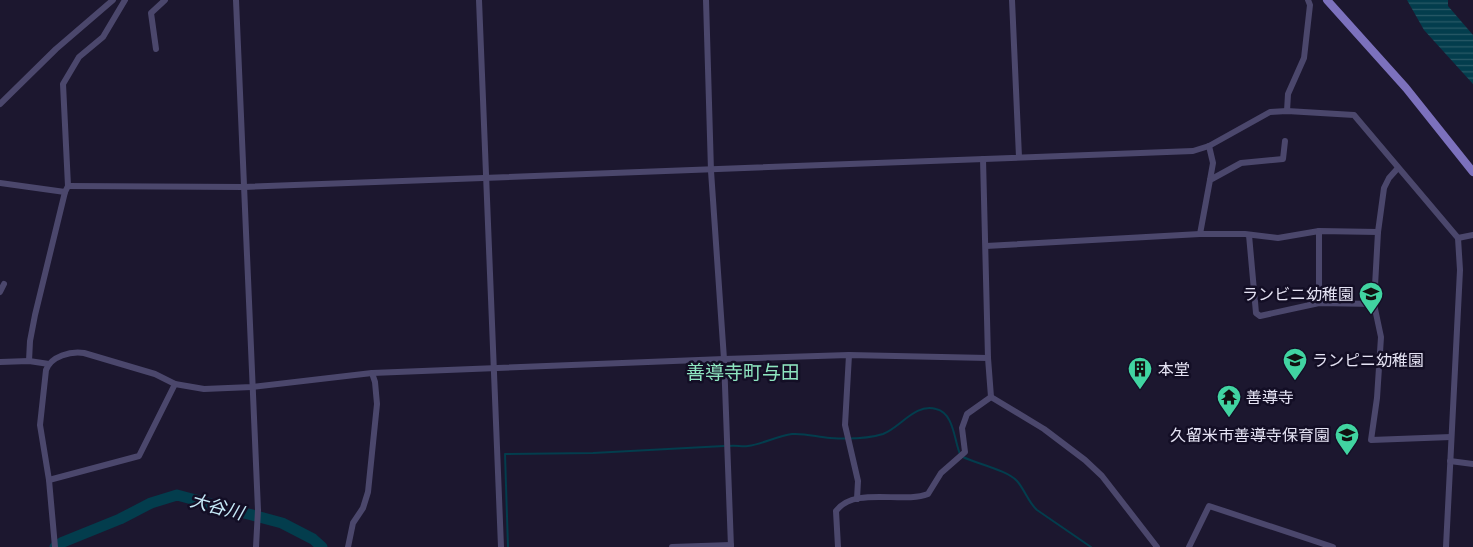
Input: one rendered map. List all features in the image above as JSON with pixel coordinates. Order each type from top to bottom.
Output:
[{"type":"main road","points":[[1327,0],[1406,88],[1473,172]]},
{"type":"street","points":[[0,104],[56,49],[113,0]]},
{"type":"street","points":[[29,362],[30,341],[35,315],[66,189],[63,84],[79,57],[103,37],[125,0]]},
{"type":"street","points":[[156,49],[151,13],[165,0]]},
{"type":"street","points":[[236,0],[258,510],[256,547]]},
{"type":"street","points":[[479,0],[501,547]]},
{"type":"street","points":[[672,547],[731,546],[724,359],[711,170],[706,0]]},
{"type":"street","points":[[1012,0],[1020,157]]},
{"type":"street","points":[[1287,111],[1288,94],[1304,58],[1310,5],[1308,0]]},
{"type":"street","points":[[0,183],[66,189],[244,187],[1193,151],[1209,146],[1270,112],[1354,114],[1458,238],[1460,270],[1446,547]]},
{"type":"street","points":[[1210,180],[1241,163],[1282,159],[1285,141]]},
{"type":"street","points":[[1200,234],[1213,163],[1209,146]]},
{"type":"street","points":[[983,159],[988,358],[991,397]]},
{"type":"street","points":[[1398,168],[1389,178],[1384,188],[1378,232],[1374,304],[1381,337],[1377,398],[1371,440],[1451,437]]},
{"type":"street","points":[[986,246],[1200,234],[1245,234],[1278,238],[1319,231],[1378,232]]},
{"type":"street","points":[[1319,231],[1319,303]]},
{"type":"street","points":[[1458,238],[1473,234]]},
{"type":"street","points":[[1249,235],[1257,315],[1262,316],[1319,303],[1374,304]]},
{"type":"street","points":[[0,292],[4,284]]},
{"type":"street","points":[[55,547],[49,480],[40,425],[46,370],[49,364],[59,357],[76,352],[155,374],[175,384],[204,389],[252,388],[372,373],[493,370],[724,359],[849,355],[988,358]]},
{"type":"street","points":[[849,355],[845,425],[858,481],[857,499]]},
{"type":"street","points":[[0,362],[49,364]]},
{"type":"street","points":[[348,547],[353,523],[363,508],[368,492],[377,404],[375,382],[372,373]]},
{"type":"street","points":[[49,480],[139,456],[175,384]]},
{"type":"street","points":[[838,547],[836,510],[845,503],[872,496],[913,498],[928,494],[941,473],[965,452],[962,428],[967,414],[991,397]]},
{"type":"street","points":[[991,397],[1044,429],[1102,476],[1156,547]]},
{"type":"street","points":[[1450,461],[1473,464]]},
{"type":"street","points":[[1189,547],[1209,506],[1334,547]]},
{"type":"water","points":[[1407,0],[1448,0],[1448,6],[1473,35],[1473,84],[1424,30]]},
{"type":"waterway","points":[[729,446],[754,445],[792,434],[825,438],[877,436],[890,431],[915,412],[928,408],[942,412],[950,421],[960,454]]},
{"type":"waterway","points":[[508,547],[505,454],[593,453],[724,446]]},
{"type":"waterway","points":[[963,457],[999,470],[1012,477],[1017,481],[1037,510],[1091,547]]},
{"type":"waterway","name":"大谷川","points":[[55,547],[120,519],[151,503],[177,495],[282,523],[313,539],[322,547]]},
{"type":"place","name":"ランビニ幼稚園","points":[[1371,315]]},
{"type":"place","name":"ランピニ幼稚園","points":[[1295,381]]},
{"type":"place","name":"本堂","points":[[1140,390]]},
{"type":"place","name":"善導寺","points":[[1229,418]]},
{"type":"place","name":"久留米市善導寺保育園","points":[[1347,456]]},
{"type":"district","name":"善導寺町与田","points":[[743,372]]}]
